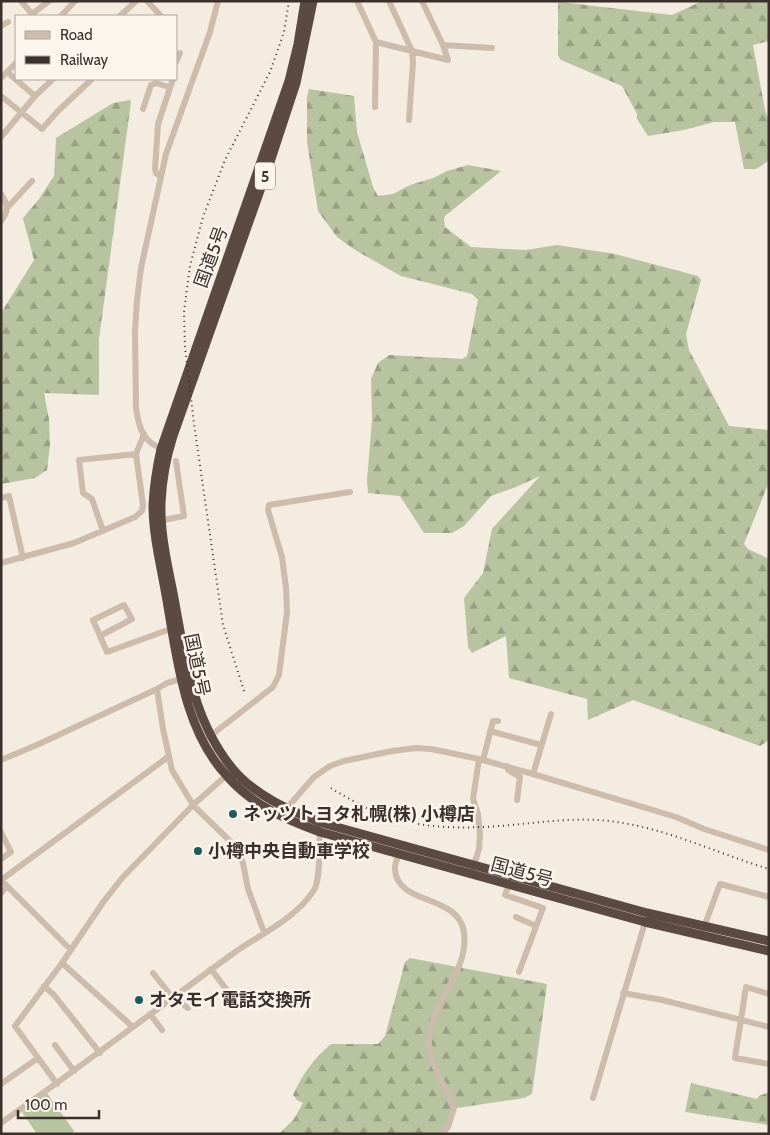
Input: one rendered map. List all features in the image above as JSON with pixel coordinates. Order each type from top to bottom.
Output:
[{"type":"highway","name":"国道5号","points":[[305,1],[298,44],[289,81],[165,450],[154,488],[190,710],[206,739],[241,791],[281,817],[646,918],[702,931],[769,951]]},
{"type":"highway","name":"国道5号","points":[[201,344],[268,168],[296,83],[313,1]]},
{"type":"highway","name":"国道5号","points":[[229,773],[265,797],[321,828]]},
{"type":"highway","name":"国道5号","points":[[702,931],[769,941]]},
{"type":"street","points":[[21,1],[32,14],[49,1]]},
{"type":"street","points":[[62,15],[75,1]]},
{"type":"street","points":[[121,15],[136,1]]},
{"type":"street","points":[[147,1],[160,15]]},
{"type":"street","points":[[165,450],[153,446],[144,434],[140,427],[136,408],[136,301],[160,176],[210,32],[218,1]]},
{"type":"street","points":[[357,1],[376,42],[375,107]]},
{"type":"street","points":[[389,1],[412,51],[409,120]]},
{"type":"street","points":[[376,42],[448,60],[422,1]]},
{"type":"street","points":[[127,10],[133,15]]},
{"type":"street","points":[[1,26],[8,22]]},
{"type":"street","points":[[443,45],[492,48]]},
{"type":"street","points":[[178,58],[180,53]]},
{"type":"street","points":[[1,78],[15,64]]},
{"type":"street","points":[[7,72],[15,79]]},
{"type":"street","points":[[16,80],[35,96]]},
{"type":"street","points":[[1,137],[35,96],[53,80]]},
{"type":"street","points":[[1,96],[42,128],[58,110],[91,80]]},
{"type":"street","points":[[160,176],[156,173],[155,169],[158,124],[173,80]]},
{"type":"street","points":[[143,109],[152,85],[156,83],[169,88]]},
{"type":"street","points":[[8,207],[32,181]]},
{"type":"street","points":[[1,194],[6,200],[8,207],[7,213],[1,220]]},
{"type":"street","points":[[1,563],[74,543],[135,517],[142,511],[143,505],[136,454],[144,434]]},
{"type":"street","points":[[103,531],[92,499],[83,493],[79,460],[136,454]]},
{"type":"street","points":[[158,521],[184,516],[176,461]]},
{"type":"street","points":[[206,739],[272,687],[279,675],[287,612],[286,588],[282,557],[268,510],[269,505],[350,492]]},
{"type":"street","points":[[1,498],[9,496],[23,558]]},
{"type":"street","points":[[100,636],[132,619],[124,605],[93,620],[100,636],[108,652],[176,627]]},
{"type":"street","points":[[1,760],[167,683],[185,678]]},
{"type":"street","points":[[157,689],[168,757],[175,776],[193,805],[234,845],[243,863],[248,890],[264,932]]},
{"type":"street","points":[[533,774],[551,714]]},
{"type":"street","points":[[472,870],[479,849],[480,834],[478,814],[473,799],[481,760],[493,721],[498,722]]},
{"type":"street","points":[[490,731],[541,745]]},
{"type":"street","points":[[286,809],[314,777],[330,766],[344,760],[416,748],[431,749],[508,766],[676,817],[704,829],[769,850]]},
{"type":"street","points":[[70,949],[1,880],[168,757]]},
{"type":"street","points":[[508,766],[508,770],[520,776],[517,800]]},
{"type":"street","points":[[57,1084],[15,1026],[104,901],[124,877],[193,805],[229,773]]},
{"type":"street","points":[[1,1123],[100,1053],[211,969],[291,915],[314,890],[317,882],[321,828]]},
{"type":"street","points":[[1,832],[11,852],[1,859]]},
{"type":"street","points":[[400,850],[394,869],[397,878],[404,887],[413,894],[444,905],[461,921],[464,931],[464,952],[435,1017],[429,1036],[434,1064],[454,1108],[448,1127],[442,1134]]},
{"type":"street","points":[[510,880],[505,895],[543,908],[519,972]]},
{"type":"street","points":[[702,931],[720,884],[769,897]]},
{"type":"street","points":[[1,893],[7,886]]},
{"type":"street","points":[[516,917],[536,926]]},
{"type":"street","points":[[593,1098],[646,918]]},
{"type":"street","points":[[62,962],[133,1027]]},
{"type":"street","points":[[211,969],[229,993],[232,995],[237,992]]},
{"type":"street","points":[[153,973],[188,1008]]},
{"type":"street","points":[[44,986],[54,995],[100,1053]]},
{"type":"street","points":[[769,994],[746,987],[735,1058],[769,1064]]},
{"type":"street","points":[[623,993],[662,1000],[769,1027]]},
{"type":"street","points":[[150,1014],[162,1030]]},
{"type":"street","points":[[55,1046],[74,1071]]},
{"type":"street","points":[[1,1084],[38,1058]]},
{"type":"green space","points":[[702,1],[769,1],[769,41],[753,45],[768,118],[768,161],[756,169],[744,169],[735,122],[714,122],[684,130],[648,136],[637,119],[637,114],[622,86],[561,60],[558,55],[558,3],[560,2],[672,15]]},
{"type":"green space","points":[[309,89],[354,96],[357,132],[373,187],[378,196],[393,194],[410,185],[468,165],[501,171],[445,216],[445,227],[471,247],[526,250],[557,245],[615,254],[698,276],[701,280],[686,334],[689,350],[729,426],[769,430],[769,482],[744,544],[748,549],[769,559],[769,740],[760,746],[633,700],[588,720],[587,699],[509,678],[506,636],[472,653],[468,647],[464,598],[483,573],[492,529],[540,476],[491,496],[464,526],[452,533],[424,533],[400,496],[368,493],[367,480],[372,420],[371,379],[378,363],[389,355],[462,359],[467,356],[478,300],[472,294],[401,276],[355,250],[337,237],[318,211],[307,142],[307,97]]},
{"type":"green space","points":[[130,100],[99,339],[99,395],[44,393],[49,419],[50,445],[47,470],[35,478],[1,484],[1,313],[34,260],[23,218],[39,199],[54,176],[56,138],[113,103]]},
{"type":"green space","points":[[410,958],[547,984],[532,1094],[524,1098],[457,1108],[452,1112],[445,1134],[279,1134],[294,1119],[303,1103],[293,1095],[300,1081],[309,1067],[325,1049],[331,1044],[378,1044],[385,1036],[405,962]]},
{"type":"green space","points":[[691,1083],[757,1099],[759,1096],[769,1092],[769,1125],[685,1112]]},
{"type":"green space","points":[[47,1093],[74,1131],[71,1134],[37,1134],[22,1112]]},
{"type":"railway","points":[[244,691],[223,625],[194,424],[185,347],[184,312],[190,266],[203,217],[225,160],[270,72],[284,32],[289,1]]},
{"type":"railway","points":[[331,788],[371,810],[397,819],[424,825],[466,827],[576,820],[609,821],[650,829],[769,869]]},
{"type":"place","name":"ネッツトヨタ札幌(株) 小樽店","points":[[233,814]]},
{"type":"place","name":"小樽中央自動車学校","points":[[198,851]]},
{"type":"place","name":"オタモイ電話交換所","points":[[139,1000]]}]
